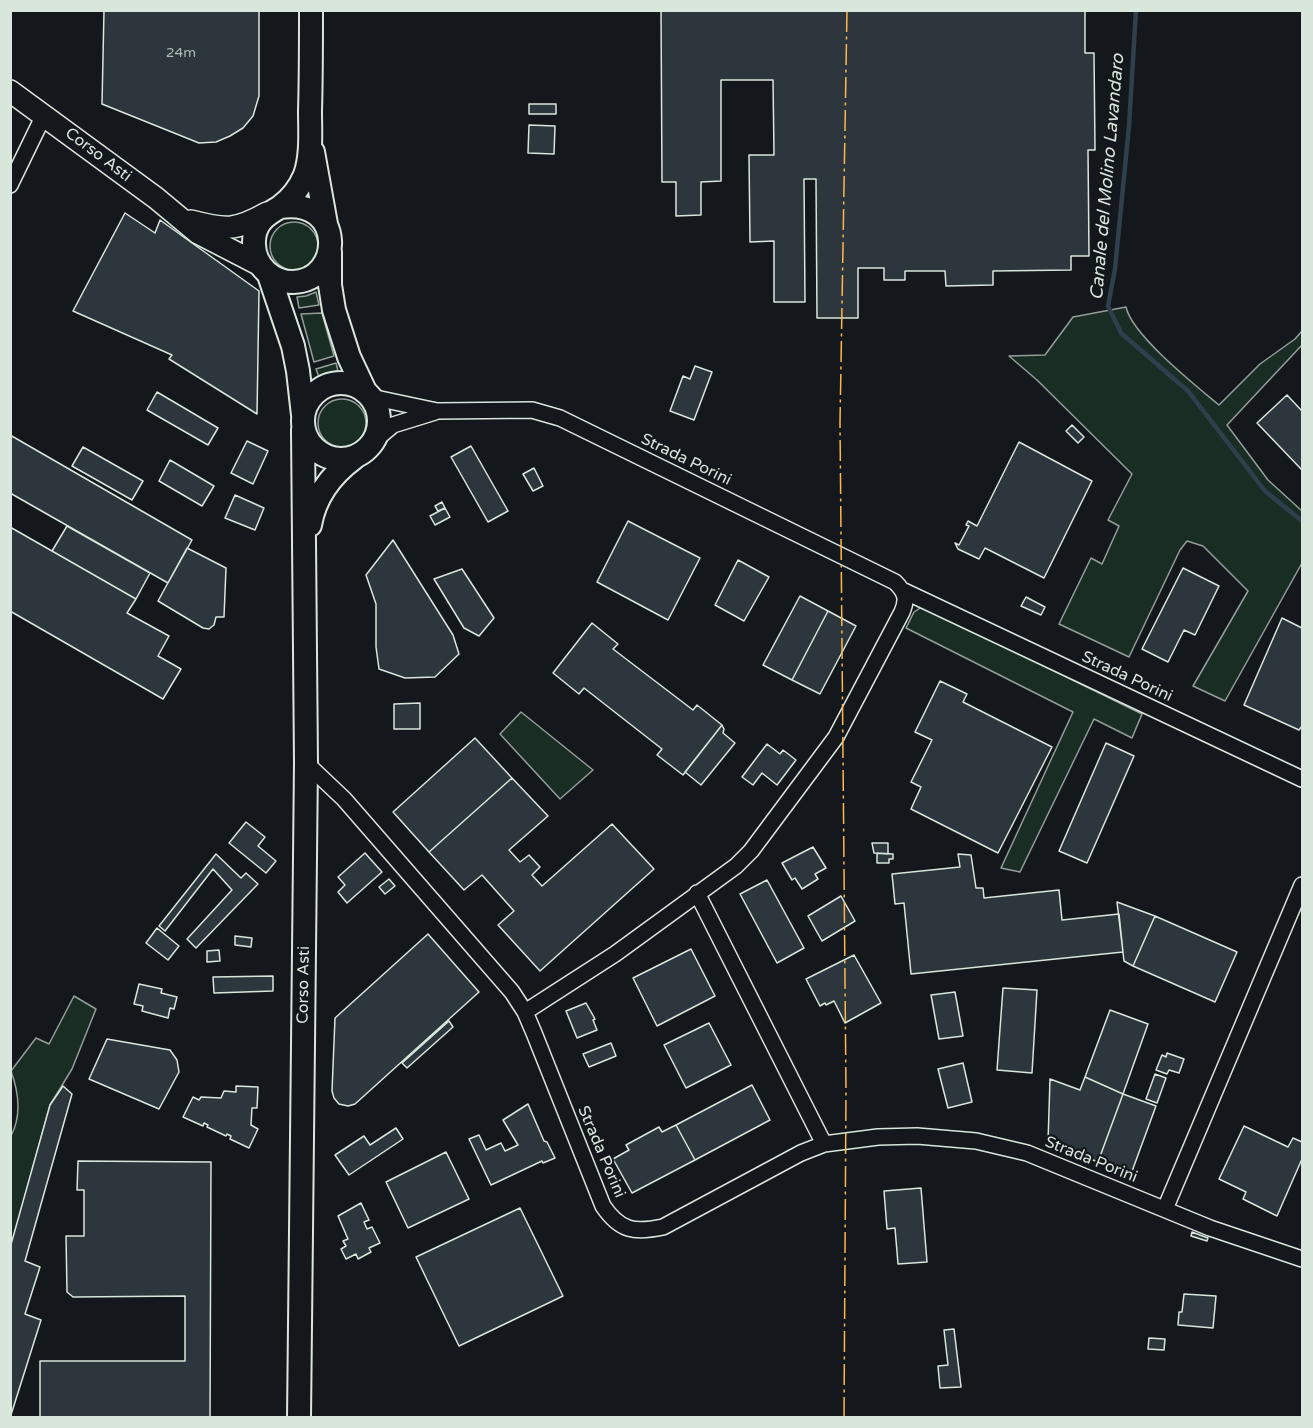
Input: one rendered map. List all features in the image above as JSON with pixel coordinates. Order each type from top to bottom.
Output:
[{"type":"main road","name":"Corso Asti","points":[[274,210],[297,191],[306,173],[310,142],[311,10]]},
{"type":"main road","name":"Corso Asti","points":[[310,142],[318,173],[326,224]]},
{"type":"main road","points":[[330,251],[325,263],[317,273],[294,282],[281,280],[265,270],[255,254],[255,232],[260,222],[274,210],[293,205],[306,207],[318,214],[326,224],[331,242],[330,285],[334,310],[350,357],[377,407],[380,418],[379,430],[374,441],[366,451],[354,458],[342,460],[328,458],[317,452],[308,442],[303,423],[306,404],[312,395],[332,383],[344,382],[355,385],[368,394]]},
{"type":"main road","name":"Corso Asti","points":[[265,270],[293,346],[303,423],[306,763],[299,1418]]},
{"type":"main road","name":"Corso Asti","points":[[305,553],[313,511],[318,498],[336,471],[354,458]]},
{"type":"street","name":"Corso Asti","points":[[10,91],[198,233],[265,270]]},
{"type":"street","points":[[10,185],[44,115]]},
{"type":"street","name":"Corso Asti","points":[[183,220],[228,228],[246,225],[274,210]]},
{"type":"street","name":"Strada Porini","points":[[368,394],[437,411],[532,410],[560,418],[895,582],[904,591],[1302,779]]},
{"type":"street","name":"Strada Porini","points":[[374,441],[393,425],[437,411]]},
{"type":"street","points":[[525,1012],[615,954],[736,866],[751,851],[836,737],[902,612],[906,602],[904,591]]},
{"type":"street","name":"Strada Porini","points":[[306,763],[344,799],[512,992],[525,1012],[603,1206],[612,1219],[628,1229],[645,1231],[663,1227],[801,1153],[824,1144],[878,1137],[916,1136],[976,1141],[1027,1153],[1210,1228],[1302,1259]]},
{"type":"street","points":[[1165,1209],[1302,885]]},
{"type":"street","points":[[697,893],[824,1144]]},
{"type":"green space","points":[[294,222],[311,229],[318,246],[311,263],[294,270],[277,263],[270,246],[277,229]]},
{"type":"green space","points":[[316,292],[319,305],[299,308],[297,297]]},
{"type":"green space","points":[[1126,307],[1131,318],[1152,345],[1219,405],[1260,364],[1295,339],[1302,331],[1302,345],[1227,425],[1268,480],[1302,511],[1302,563],[1225,701],[1193,686],[1248,591],[1203,546],[1187,541],[1180,550],[1129,657],[1059,624],[1091,558],[1102,564],[1119,526],[1108,520],[1132,474],[1037,380],[1009,356],[1045,355],[1073,317]]},
{"type":"green space","points":[[322,313],[334,356],[314,362],[301,314]]},
{"type":"green space","points":[[336,363],[338,371],[319,377],[316,369]]},
{"type":"green space","points":[[337,399],[347,399],[359,406],[366,418],[366,428],[359,440],[347,447],[337,447],[322,436],[318,428],[318,418],[329,403]]},
{"type":"green space","points":[[920,608],[926,608],[1142,714],[1132,738],[1094,719],[1020,872],[1001,868],[1073,712],[906,628],[914,612]]},
{"type":"green space","points":[[521,712],[593,770],[560,799],[500,734]]},
{"type":"green space","points":[[74,996],[96,1009],[72,1069],[50,1105],[11,1248],[11,1136],[17,1120],[18,1104],[11,1071],[36,1038],[49,1044]]},
{"type":"building","points":[[104,10],[259,10],[259,96],[253,116],[243,128],[230,136],[216,142],[199,143],[102,104]]},
{"type":"building","points":[[661,10],[1085,10],[1085,53],[1094,53],[1095,150],[1088,150],[1089,256],[1071,256],[1071,270],[993,271],[993,285],[946,286],[945,271],[905,271],[905,280],[884,280],[884,268],[858,268],[858,318],[817,318],[816,179],[804,179],[805,302],[774,302],[774,241],[750,242],[749,155],[774,155],[773,80],[721,80],[721,181],[701,182],[701,215],[676,216],[676,182],[662,182]]},
{"type":"building","points":[[529,104],[556,104],[556,114],[529,114]]},
{"type":"building","points":[[529,125],[555,126],[554,154],[528,153]]},
{"type":"building","points":[[125,213],[155,233],[160,220],[259,291],[257,414],[169,359],[172,355],[73,311]]},
{"type":"building","points":[[695,366],[712,372],[694,420],[670,411],[683,376],[690,379]]},
{"type":"building","points":[[157,392],[218,428],[208,445],[147,410]]},
{"type":"building","points":[[1287,395],[1302,411],[1302,470],[1257,423]]},
{"type":"building","points":[[1072,425],[1084,437],[1078,443],[1066,431]]},
{"type":"building","points":[[10,435],[192,540],[168,583],[10,493]]},
{"type":"building","points":[[247,441],[268,451],[253,484],[231,473]]},
{"type":"building","points":[[1019,442],[1092,481],[1044,578],[985,548],[979,559],[958,549],[955,543],[959,545],[969,526],[966,525],[968,521],[977,526]]},
{"type":"building","points":[[471,446],[508,511],[488,522],[451,457]]},
{"type":"building","points":[[83,447],[143,481],[132,500],[72,466]]},
{"type":"building","points":[[170,460],[214,486],[202,506],[159,481]]},
{"type":"building","points":[[534,468],[543,486],[533,491],[523,474]]},
{"type":"building","points":[[235,495],[264,508],[255,530],[225,518]]},
{"type":"building","points":[[442,502],[445,508],[438,511],[435,506]]},
{"type":"building","points":[[445,508],[450,517],[435,525],[430,516]]},
{"type":"building","points":[[628,521],[700,558],[668,620],[597,582]]},
{"type":"building","points":[[67,526],[150,573],[136,599],[52,551]]},
{"type":"building","points":[[10,527],[136,599],[127,613],[169,636],[158,656],[181,669],[163,699],[10,611]]},
{"type":"building","points":[[393,540],[453,635],[459,654],[435,677],[405,678],[379,669],[376,647],[376,604],[366,575]]},
{"type":"building","points":[[187,548],[226,568],[224,617],[216,617],[214,625],[209,629],[203,628],[158,601]]},
{"type":"building","points":[[738,560],[769,577],[744,621],[715,605]]},
{"type":"building","points":[[1183,568],[1219,586],[1195,635],[1184,630],[1168,662],[1142,649]]},
{"type":"building","points":[[462,569],[494,618],[479,636],[464,628],[434,579]]},
{"type":"building","points":[[800,596],[828,611],[792,680],[763,665]]},
{"type":"building","points":[[1026,597],[1045,607],[1041,615],[1021,606]]},
{"type":"building","points":[[828,611],[856,626],[820,694],[792,680]]},
{"type":"building","points":[[1282,618],[1302,628],[1302,726],[1299,730],[1244,705]]},
{"type":"building","points":[[592,623],[618,644],[613,649],[693,710],[697,705],[722,725],[683,775],[657,755],[662,749],[584,688],[579,694],[553,673]]},
{"type":"building","points":[[940,681],[967,694],[963,702],[1052,747],[998,853],[911,809],[921,787],[911,782],[932,740],[915,732]]},
{"type":"building","points":[[420,703],[420,729],[394,729],[394,704]]},
{"type":"building","points":[[722,725],[723,733],[735,743],[701,785],[685,772]]},
{"type":"building","points":[[475,738],[512,778],[429,852],[393,812]]},
{"type":"building","points":[[1106,743],[1134,756],[1087,863],[1059,851]]},
{"type":"building","points":[[767,744],[780,754],[783,750],[796,760],[777,785],[762,773],[753,785],[742,777]]},
{"type":"building","points":[[512,778],[548,816],[509,850],[520,862],[529,855],[540,867],[532,875],[542,886],[612,824],[654,869],[540,971],[498,925],[514,911],[482,875],[464,890],[429,852]]},
{"type":"building","points":[[246,822],[265,837],[258,846],[276,861],[266,873],[229,843]]},
{"type":"building","points":[[872,843],[888,843],[888,854],[874,853]]},
{"type":"building","points":[[813,847],[826,868],[815,874],[818,879],[802,889],[795,878],[792,880],[782,863]]},
{"type":"building","points":[[365,853],[382,872],[347,903],[338,892],[345,885],[338,877]]},
{"type":"building","points":[[877,853],[893,854],[893,859],[889,859],[889,863],[877,863]]},
{"type":"building","points":[[216,854],[241,878],[246,873],[258,884],[196,948],[187,939],[232,890],[213,869],[165,931],[159,926]]},
{"type":"building","points":[[958,854],[971,855],[976,888],[983,888],[984,898],[1059,890],[1062,920],[1119,914],[1123,952],[911,974],[904,903],[895,904],[892,874],[960,867]]},
{"type":"building","points":[[389,879],[395,886],[385,894],[379,887]]},
{"type":"building","points":[[767,880],[804,948],[777,963],[740,894]]},
{"type":"building","points":[[841,896],[855,921],[822,941],[808,916]]},
{"type":"building","points":[[1117,902],[1155,916],[1133,966],[1124,961]]},
{"type":"building","points":[[1155,916],[1237,952],[1215,1002],[1133,966]]},
{"type":"building","points":[[157,928],[179,946],[168,960],[146,943]]},
{"type":"building","points":[[428,934],[479,992],[355,1104],[348,1106],[339,1104],[332,1091],[335,1018]]},
{"type":"building","points":[[235,936],[252,938],[251,947],[235,945]]},
{"type":"building","points":[[691,949],[715,996],[657,1026],[633,978]]},
{"type":"building","points":[[219,950],[220,961],[207,962],[207,951]]},
{"type":"building","points":[[854,955],[881,1003],[845,1023],[834,1001],[820,1006],[806,979]]},
{"type":"building","points":[[273,976],[273,991],[214,993],[213,977]]},
{"type":"building","points":[[139,984],[162,989],[161,993],[177,997],[174,1009],[170,1008],[168,1018],[142,1011],[143,1006],[134,1004]]},
{"type":"building","points":[[1003,988],[1037,990],[1032,1073],[997,1070]]},
{"type":"building","points":[[955,992],[963,1036],[939,1039],[931,995]]},
{"type":"building","points":[[586,1003],[595,1019],[593,1020],[597,1030],[577,1038],[566,1011]]},
{"type":"building","points":[[1110,1010],[1148,1024],[1123,1094],[1085,1077]]},
{"type":"building","points":[[449,1021],[453,1027],[407,1068],[402,1063]]},
{"type":"building","points":[[709,1023],[731,1065],[686,1088],[664,1045]]},
{"type":"building","points":[[107,1039],[170,1050],[177,1060],[179,1072],[159,1109],[89,1079]]},
{"type":"building","points":[[611,1043],[616,1056],[589,1067],[583,1054]]},
{"type":"building","points":[[1167,1053],[1184,1059],[1179,1073],[1169,1070],[1167,1074],[1156,1070],[1162,1055],[1166,1057]]},
{"type":"building","points":[[963,1063],[972,1102],[948,1108],[938,1069]]},
{"type":"building","points":[[1155,1074],[1166,1078],[1157,1103],[1146,1099]]},
{"type":"building","points":[[1085,1077],[1123,1094],[1098,1162],[1048,1142],[1050,1079],[1080,1090]]},
{"type":"building","points":[[752,1085],[770,1120],[695,1160],[676,1125]]},
{"type":"building","points":[[63,1086],[72,1094],[25,1261],[40,1267],[25,1314],[41,1320],[10,1418],[10,1248],[50,1105]]},
{"type":"building","points":[[236,1086],[258,1087],[257,1108],[252,1108],[251,1125],[258,1129],[249,1148],[230,1139],[231,1136],[227,1134],[226,1136],[207,1127],[208,1125],[204,1123],[203,1126],[183,1117],[193,1097],[199,1100],[201,1097],[221,1098],[224,1091],[236,1092]]},
{"type":"building","points":[[1123,1094],[1156,1106],[1131,1174],[1098,1162]]},
{"type":"building","points":[[528,1104],[544,1141],[547,1142],[555,1158],[543,1163],[542,1161],[491,1185],[469,1139],[479,1135],[486,1150],[501,1143],[505,1151],[518,1145],[503,1120]]},
{"type":"building","points":[[676,1125],[695,1160],[632,1193],[613,1159],[629,1150],[626,1145],[659,1127],[662,1132]]},
{"type":"building","points":[[1244,1126],[1288,1147],[1293,1138],[1302,1142],[1302,1159],[1277,1216],[1243,1199],[1246,1192],[1219,1179]]},
{"type":"building","points":[[396,1128],[403,1139],[349,1175],[335,1155],[364,1136],[370,1145]]},
{"type":"building","points":[[446,1152],[469,1199],[408,1228],[386,1182]]},
{"type":"building","points":[[78,1161],[211,1162],[210,1418],[40,1417],[40,1361],[185,1361],[185,1296],[73,1297],[67,1292],[66,1236],[84,1236],[84,1190],[77,1190]]},
{"type":"building","points":[[921,1188],[927,1262],[898,1264],[895,1228],[887,1229],[884,1191]]},
{"type":"building","points":[[361,1203],[369,1220],[364,1222],[367,1229],[372,1227],[380,1243],[369,1248],[371,1252],[358,1259],[356,1254],[346,1259],[341,1249],[346,1246],[343,1241],[348,1239],[338,1216]]},
{"type":"building","points":[[520,1208],[563,1296],[459,1346],[416,1257]]},
{"type":"building","points":[[1192,1232],[1208,1238],[1207,1241],[1191,1236]]},
{"type":"building","points":[[1184,1294],[1216,1296],[1213,1328],[1178,1325]]},
{"type":"building","points":[[954,1329],[961,1387],[940,1388],[938,1366],[948,1365],[944,1330]]},
{"type":"building","points":[[1149,1338],[1165,1339],[1164,1350],[1148,1349]]},
{"type":"waterway","name":"Canale del Molino Lavandaro","points":[[1136,10],[1129,126],[1115,269],[1108,306],[1121,333],[1188,391],[1265,491],[1302,521]]},
{"type":"power","points":[[844,1418],[846,1092],[840,423],[847,10]]}]
